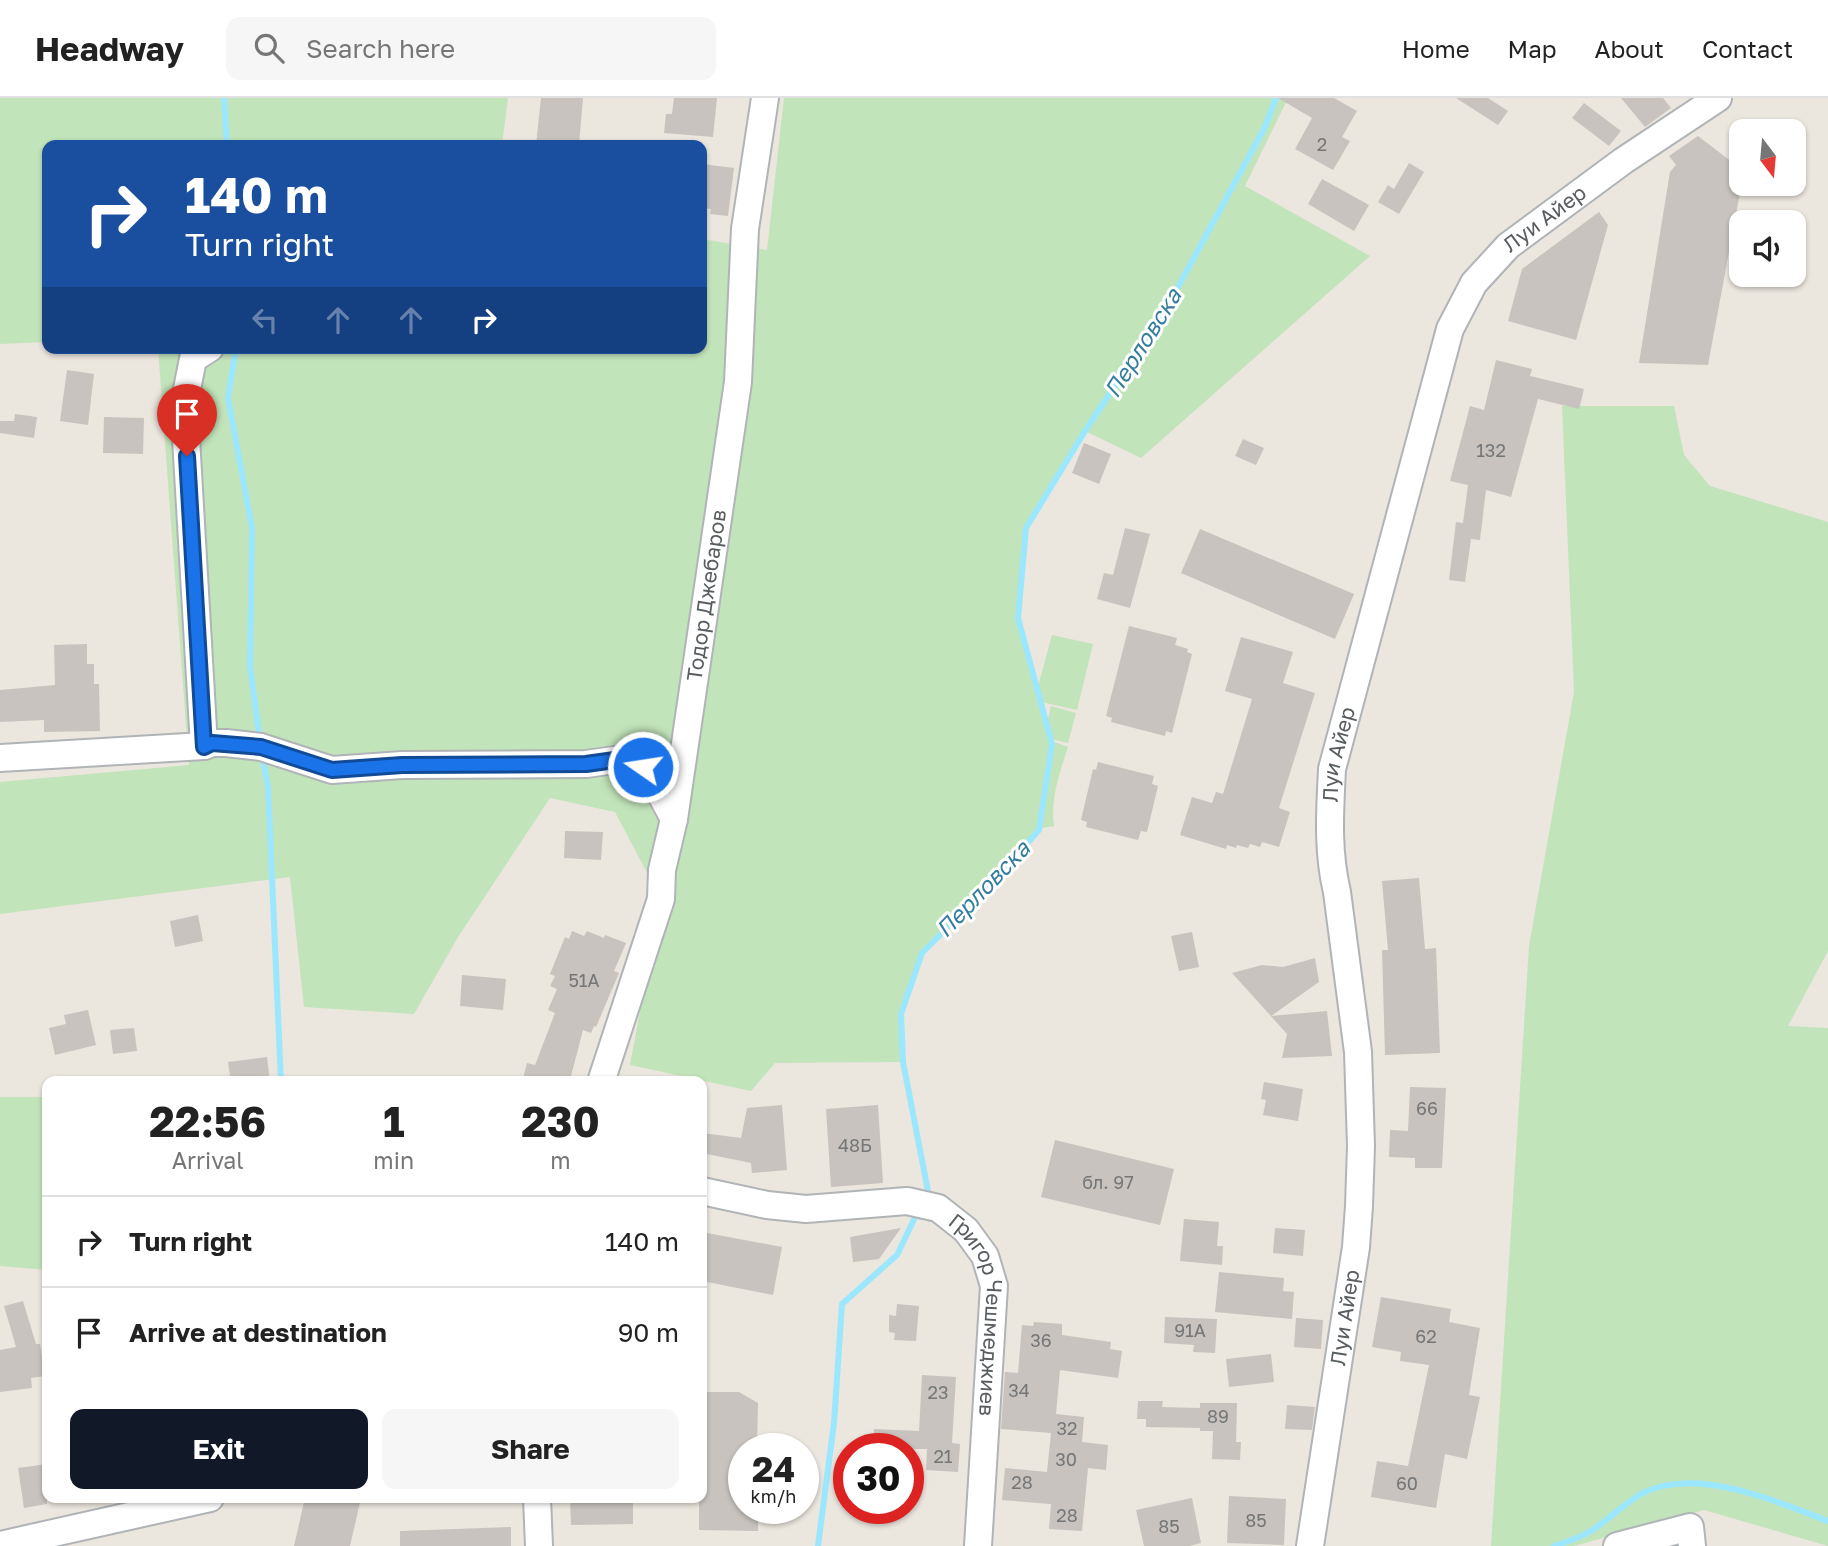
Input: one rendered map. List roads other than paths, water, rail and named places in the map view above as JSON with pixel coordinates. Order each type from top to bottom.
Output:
[{"type":"street","name":"Тодор Джебаров","points":[[603,1076],[661,899],[662,870],[674,819],[738,382],[745,229],[765,98]]},
{"type":"street","name":"Луи Айер","points":[[1310,1546],[1356,1247],[1361,1146],[1358,1052],[1329,834],[1332,769],[1450,329],[1474,283],[1508,246],[1622,161],[1718,98]]},
{"type":"street","points":[[201,354],[193,359],[184,404],[208,745]]},
{"type":"street","points":[[0,758],[208,745],[261,747],[332,770],[402,765],[586,764],[622,759],[643,767],[674,819]]},
{"type":"street","name":"Григор Чешмеджиев","points":[[707,1192],[767,1205],[806,1209],[907,1200],[938,1208],[966,1230],[985,1256],[993,1286],[978,1546]]},
{"type":"street","points":[[0,1545],[188,1503]]},
{"type":"street","points":[[537,1503],[539,1546]]},
{"type":"street","points":[[1617,1546],[1691,1537]]},
{"type":"waterway","points":[[224,98],[227,140]]},
{"type":"waterway","name":"Перловска","points":[[924,1200],[928,1191],[903,1062],[901,1014],[922,953],[991,884],[1039,830],[1052,744],[1018,618],[1026,528],[1085,431],[1166,309],[1265,127],[1276,98]]},
{"type":"waterway","points":[[235,354],[228,398],[252,528],[250,667],[260,741]]},
{"type":"waterway","points":[[262,755],[268,787],[281,1076]]},
{"type":"waterway","name":"Перловска","points":[[818,1546],[834,1423],[842,1304],[897,1255],[919,1209]]},
{"type":"waterway","points":[[1554,1546],[1589,1532],[1641,1494],[1662,1486],[1686,1483],[1710,1485],[1761,1496],[1828,1521]]}]
